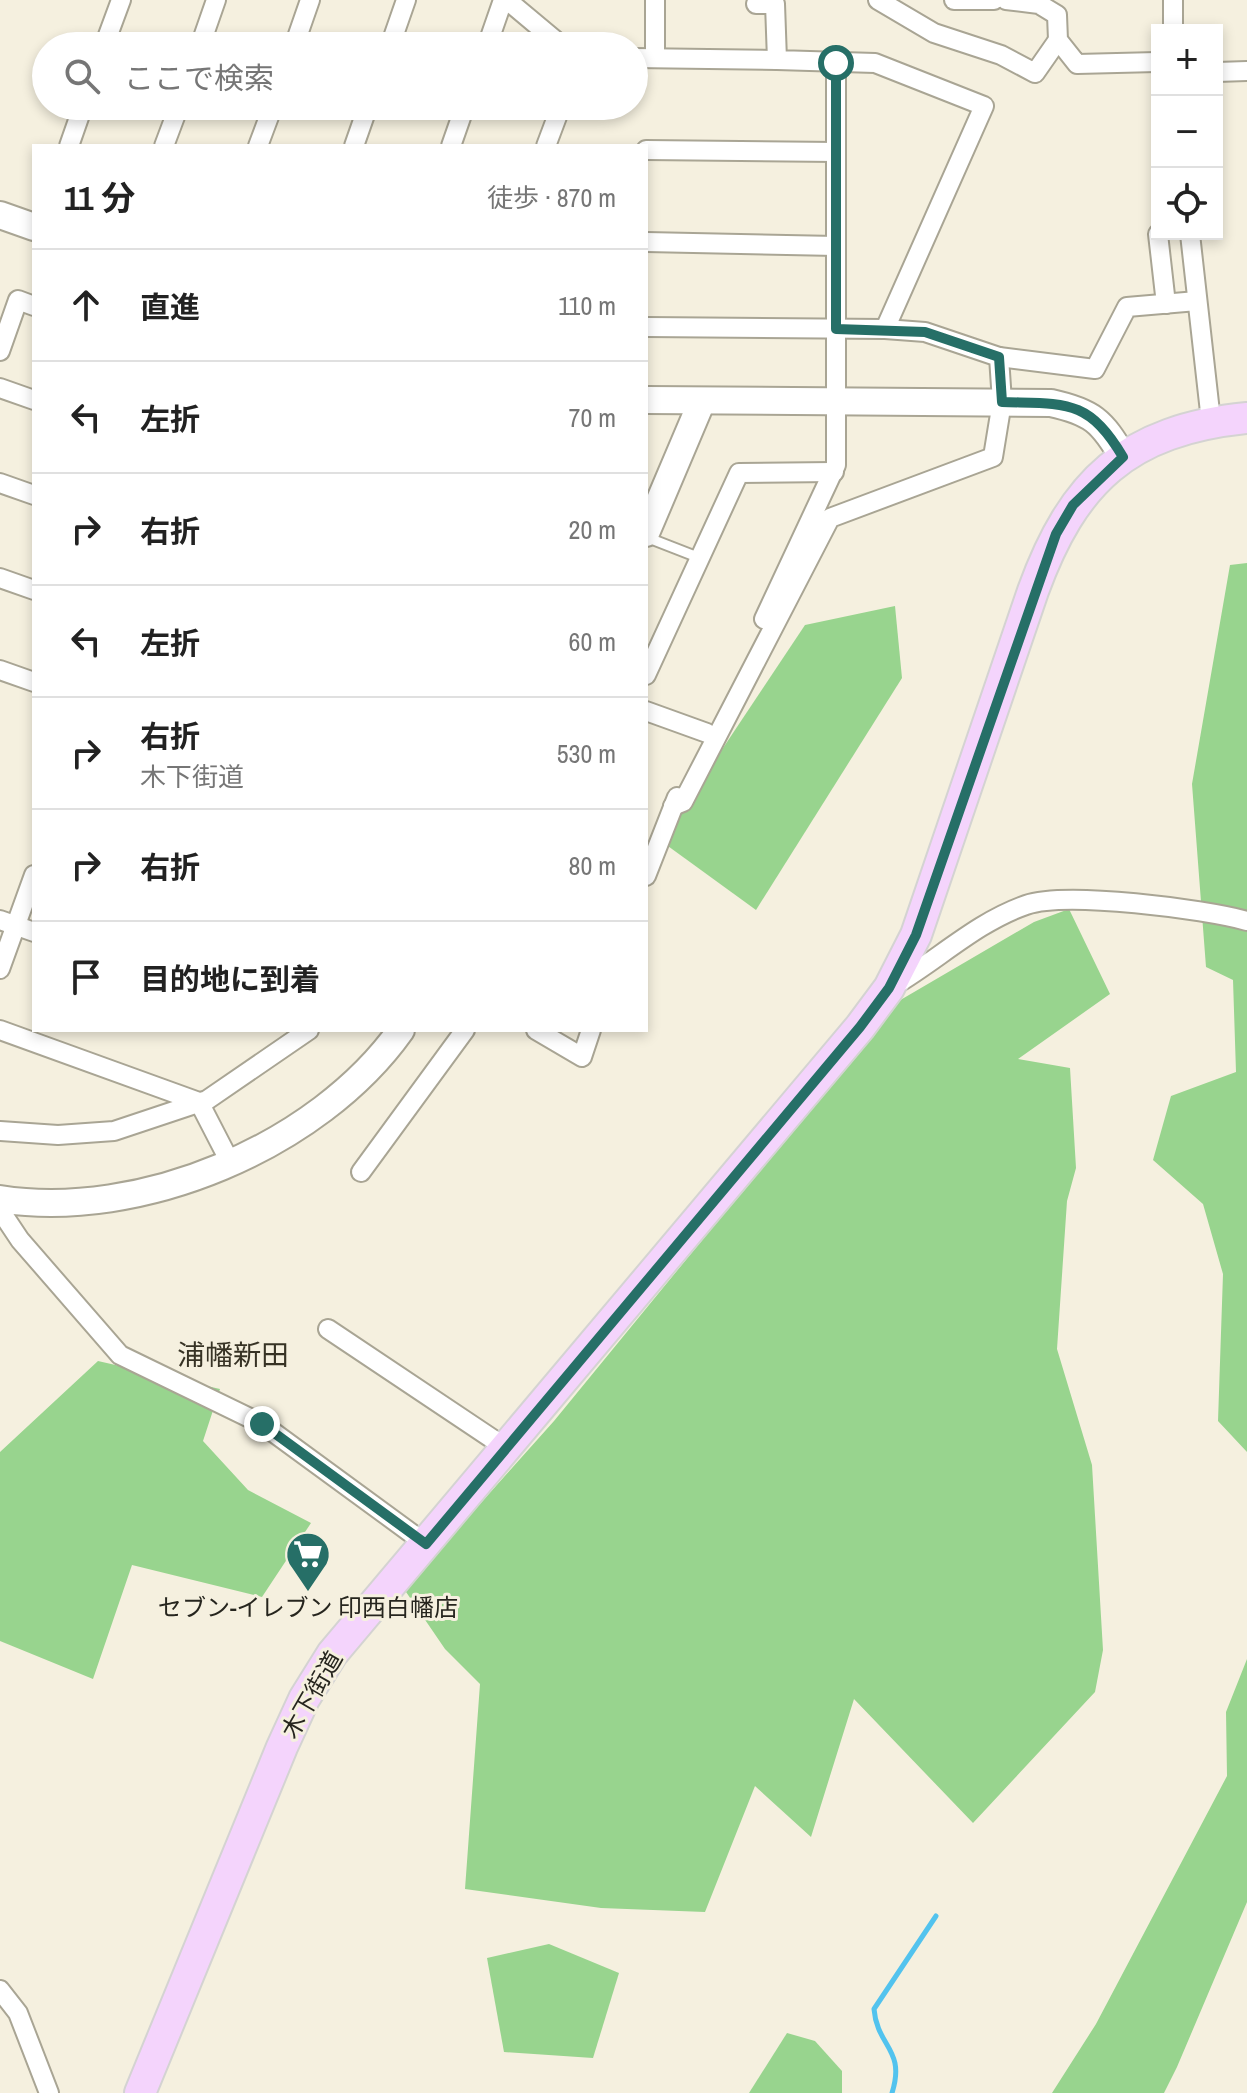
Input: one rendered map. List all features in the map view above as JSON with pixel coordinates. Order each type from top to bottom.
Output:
[{"type":"main road","name":"木下街道","points":[[140,2093],[304,1699],[332,1654],[860,1027],[889,988],[916,935],[1056,534],[1073,505],[1123,457],[1152,440],[1211,421],[1247,418]]},
{"type":"street","points":[[109,32],[121,0]]},
{"type":"street","points":[[205,32],[216,0]]},
{"type":"street","points":[[299,32],[310,0]]},
{"type":"street","points":[[395,32],[406,0]]},
{"type":"street","points":[[492,32],[505,0],[545,32]]},
{"type":"street","points":[[655,0],[655,58]]},
{"type":"street","points":[[878,0],[934,33],[1001,55],[1035,73],[1058,40]]},
{"type":"street","points":[[954,0],[994,0]]},
{"type":"street","points":[[1006,0],[1049,8],[1057,15],[1058,40],[1077,64],[1151,62]]},
{"type":"street","points":[[1173,0],[1173,24]]},
{"type":"street","points":[[756,4],[775,4],[777,60]]},
{"type":"street","points":[[648,58],[875,63],[984,106],[885,329]]},
{"type":"street","points":[[648,871],[673,806],[707,733],[834,472],[837,400],[836,63]]},
{"type":"street","points":[[1223,72],[1247,71]]},
{"type":"street","points":[[70,144],[78,120]]},
{"type":"street","points":[[165,144],[174,120]]},
{"type":"street","points":[[259,144],[268,120]]},
{"type":"street","points":[[355,144],[363,120]]},
{"type":"street","points":[[452,144],[460,120]]},
{"type":"street","points":[[547,144],[556,120]]},
{"type":"street","points":[[648,150],[836,152]]},
{"type":"street","points":[[0,215],[32,226]]},
{"type":"street","points":[[1159,240],[1166,304]]},
{"type":"street","points":[[1191,240],[1211,421]]},
{"type":"street","points":[[648,242],[836,246]]},
{"type":"street","points":[[0,351],[18,300],[32,305]]},
{"type":"street","points":[[648,327],[925,332],[999,357],[1095,369],[1127,307],[1197,301]]},
{"type":"street","points":[[673,806],[683,802],[707,761],[830,518],[993,457],[1002,402],[999,357]]},
{"type":"street","points":[[0,388],[32,399]]},
{"type":"street","points":[[648,400],[1051,403],[1081,410],[1105,426],[1123,457]]},
{"type":"street","points":[[648,530],[702,401]]},
{"type":"street","points":[[648,671],[739,473],[834,472]]},
{"type":"street","points":[[0,483],[32,494]]},
{"type":"street","points":[[0,578],[32,589]]},
{"type":"street","points":[[0,670],[32,681]]},
{"type":"street","points":[[648,712],[707,733]]},
{"type":"street","points":[[0,969],[8,922],[32,879]]},
{"type":"street","points":[[889,988],[984,924],[1029,903],[1090,899],[1247,921]]},
{"type":"street","points":[[8,922],[32,931]]},
{"type":"street","points":[[0,1030],[199,1102],[231,1164]]},
{"type":"street","points":[[0,1131],[58,1135],[114,1131],[199,1102],[305,1032]]},
{"type":"street","points":[[0,1199],[75,1202],[116,1196],[231,1164],[327,1105],[361,1075],[399,1032]]},
{"type":"street","points":[[361,1172],[464,1032]]},
{"type":"street","points":[[539,1032],[582,1057],[590,1032]]},
{"type":"street","points":[[0,1210],[20,1240],[120,1355],[262,1424],[426,1544]]},
{"type":"street","points":[[328,1329],[506,1448]]},
{"type":"street","points":[[0,1990],[18,2013],[49,2093]]},
{"type":"lane","points":[[648,536],[700,558]]},
{"type":"green space","points":[[1247,563],[1247,1452],[1218,1421],[1223,1274],[1203,1204],[1153,1160],[1171,1096],[1236,1072],[1233,980],[1206,967],[1192,784],[1230,565]]},
{"type":"green space","points":[[895,606],[902,678],[756,910],[661,841],[805,625]]},
{"type":"green space","points":[[1069,909],[1110,994],[1018,1059],[1070,1068],[1076,1168],[1067,1201],[1057,1349],[1092,1465],[1103,1650],[1095,1692],[973,1823],[854,1699],[811,1837],[755,1786],[705,1912],[601,1908],[465,1889],[480,1684],[445,1649],[404,1589],[554,1421],[897,1002],[1034,922]]},
{"type":"green space","points":[[98,1361],[220,1389],[203,1441],[248,1490],[311,1523],[262,1597],[132,1565],[93,1679],[0,1641],[0,1452]]},
{"type":"green space","points":[[1247,1659],[1247,1902],[1177,2067],[1164,2093],[1052,2093],[1096,2024],[1227,1776],[1226,1712]]},
{"type":"green space","points":[[549,1944],[619,1973],[593,2058],[504,2052],[487,1958]]},
{"type":"green space","points":[[787,2033],[815,2041],[842,2071],[842,2093],[749,2093]]},
{"type":"waterway","points":[[892,2093],[896,2067],[876,2022],[874,2009],[936,1916]]},
{"type":"place","name":"セブン-イレブン 印西白幡店","points":[[308,1593]]},
{"type":"district","name":"浦幡新田","points":[[233,1355]]},
{"type":"route","points":[[262,1424],[426,1544],[860,1027],[889,988],[916,935],[1033,591],[1056,534],[1073,505],[1123,457],[1105,426],[1081,410],[1051,403],[1002,402],[999,357],[925,332],[836,329],[836,63]]}]
